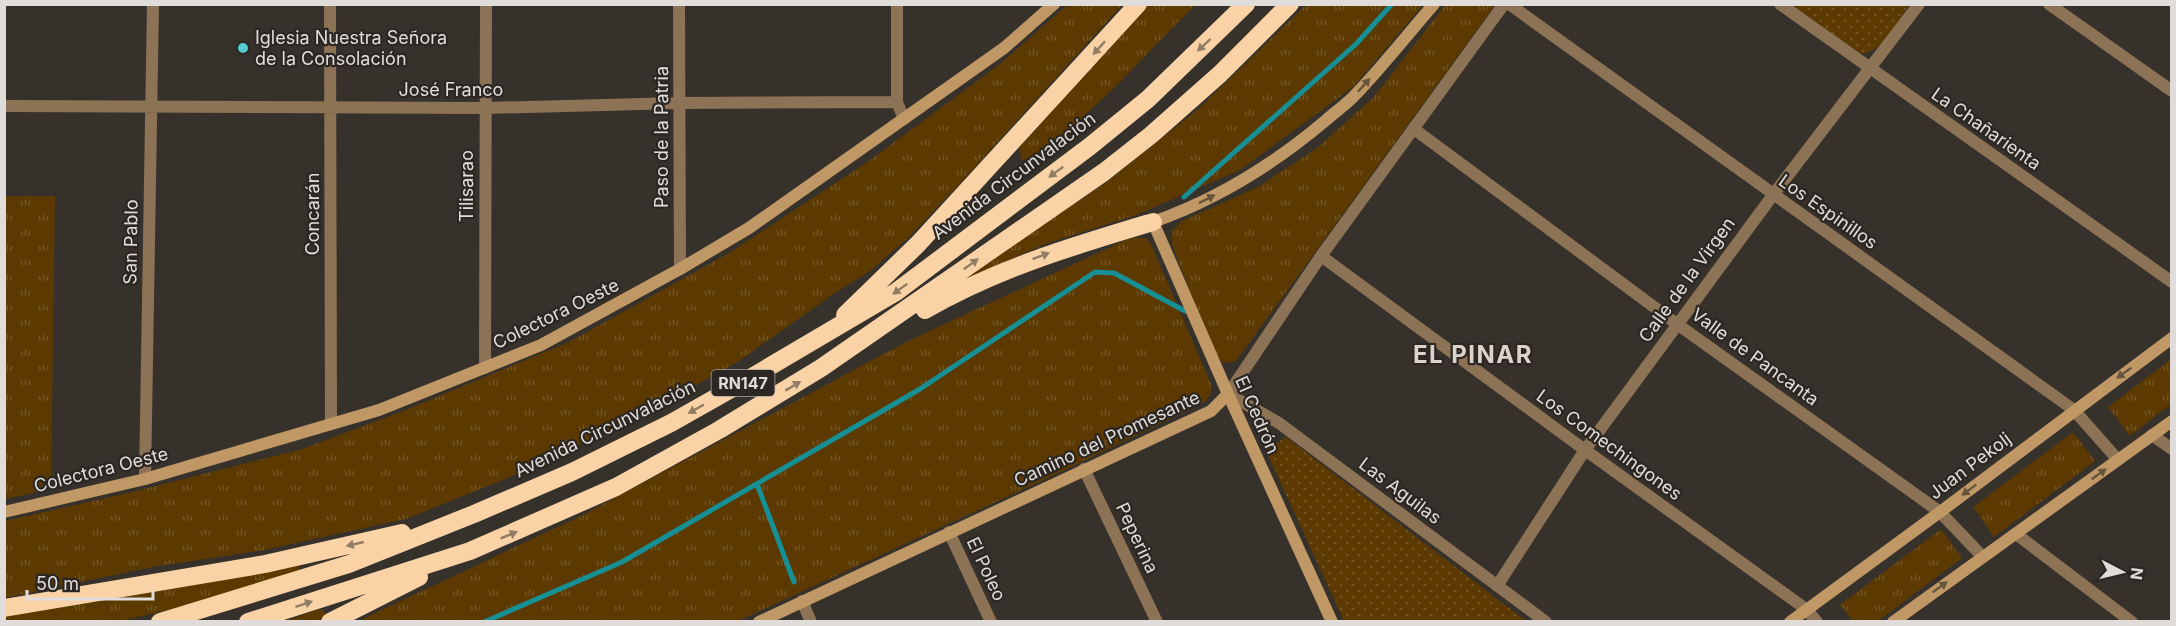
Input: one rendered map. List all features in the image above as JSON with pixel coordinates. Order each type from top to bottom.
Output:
[{"type":"highway","points":[[819,338],[918,244],[1138,4]]},
{"type":"highway","name":"Avenida Circunvalación","points":[[160,621],[349,564],[572,472],[671,423],[896,292],[1089,147],[1148,99],[1246,4]]},
{"type":"highway","name":"RN147","points":[[248,621],[470,551],[616,487],[719,430],[821,368],[1104,172],[1151,135],[1220,74],[1290,4]]},
{"type":"highway","points":[[821,368],[958,291],[994,275],[1052,252],[1153,222]]},
{"type":"highway","points":[[4,608],[265,564],[453,522]]},
{"type":"highway","points":[[330,621],[470,551]]},
{"type":"street","name":"San Pablo","points":[[146,479],[153,4]]},
{"type":"street","name":"Concarán","points":[[330,4],[331,424]]},
{"type":"street","name":"Tilisarao","points":[[485,368],[486,4]]},
{"type":"street","name":"Paso de la Patria","points":[[679,4],[680,269]]},
{"type":"street","points":[[897,4],[897,102],[904,119]]},
{"type":"street","name":"Colectora Oeste","points":[[4,512],[146,479],[379,410],[541,345],[680,269],[749,228],[1004,48],[1054,4]]},
{"type":"street","points":[[1153,222],[1180,212],[1221,191],[1257,171],[1304,139],[1355,96],[1434,4]]},
{"type":"street","name":"Camino del Promesante","points":[[759,621],[1211,411],[1228,394],[1322,256],[1506,4]]},
{"type":"street","name":"Los Espinillos","points":[[1506,4],[2074,410],[2118,460]]},
{"type":"street","name":"La Chañarienta","points":[[1780,4],[2172,282]]},
{"type":"street","name":"Calle de la Virgen","points":[[1497,586],[1585,450],[1773,195],[1919,4]]},
{"type":"street","points":[[2049,4],[2172,91]]},
{"type":"street","name":"José Franco","points":[[4,106],[485,108],[680,103],[897,102]]},
{"type":"street","name":"Valle de Pancanta","points":[[1414,129],[1677,324],[1940,512],[1982,556]]},
{"type":"street","name":"El Cedrón","points":[[1153,222],[1228,394],[1332,621]]},
{"type":"street","name":"Los Comechingones","points":[[1322,256],[1806,609],[1817,621]]},
{"type":"street","name":"Juan Pekolj","points":[[1790,621],[2172,338]]},
{"type":"street","name":"Las Aguilas","points":[[1228,394],[1279,423],[1546,621]]},
{"type":"street","points":[[1893,621],[2172,421]]},
{"type":"street","points":[[2152,435],[2172,449]]},
{"type":"street","name":"Peperina","points":[[1084,469],[1157,621]]},
{"type":"street","name":"El Poleo","points":[[949,532],[991,621]]},
{"type":"street","points":[[2016,534],[2132,621]]},
{"type":"street","points":[[801,601],[811,621]]},
{"type":"green space","points":[[1067,5],[1122,5],[909,237],[870,271],[739,361],[645,414],[510,477],[406,519],[264,550],[152,567],[5,598],[5,521],[302,449],[403,411],[569,342],[729,253],[866,163],[1000,64]]},
{"type":"green space","points":[[1147,5],[1195,5],[1117,85],[1040,158],[1021,160],[1020,147]]},
{"type":"green space","points":[[1306,5],[1423,5],[1353,87],[1240,170],[1136,215],[1045,244],[951,286],[1107,182],[1197,110]]},
{"type":"green space","points":[[1445,5],[1495,5],[1236,361],[1224,363],[1215,354],[1172,245],[1172,231],[1182,221],[1258,187],[1317,148],[1374,97]]},
{"type":"green space","points":[[1792,5],[1909,5],[1876,48],[1860,54]]},
{"type":"green space","points":[[5,196],[55,196],[51,489],[5,499]]},
{"type":"green space","points":[[1130,238],[1146,238],[1151,244],[1211,384],[1209,396],[1201,404],[1067,469],[738,621],[356,622],[583,515],[906,342]]},
{"type":"green space","points":[[2171,359],[2171,404],[2130,436],[2108,407]]},
{"type":"green space","points":[[2073,432],[2095,461],[1994,537],[1973,507]]},
{"type":"green space","points":[[1286,437],[1526,621],[1344,621],[1266,451]]},
{"type":"green space","points":[[1941,529],[1962,558],[1878,621],[1853,621],[1840,605]]},
{"type":"green space","points":[[299,565],[301,573],[214,600],[120,621],[5,622],[5,615]]},
{"type":"green space","points":[[320,609],[328,615],[315,621],[282,622]]},
{"type":"waterway","points":[[1184,197],[1356,44],[1392,4]]},
{"type":"waterway","points":[[484,622],[622,562],[920,389],[1095,272],[1114,273],[1185,311]]},
{"type":"waterway","points":[[757,484],[794,582]]},
{"type":"place","name":"Iglesia Nuestra Señora de la Consolación","points":[[243,48]]},
{"type":"district","name":"EL PINAR","points":[[1473,355]]}]
